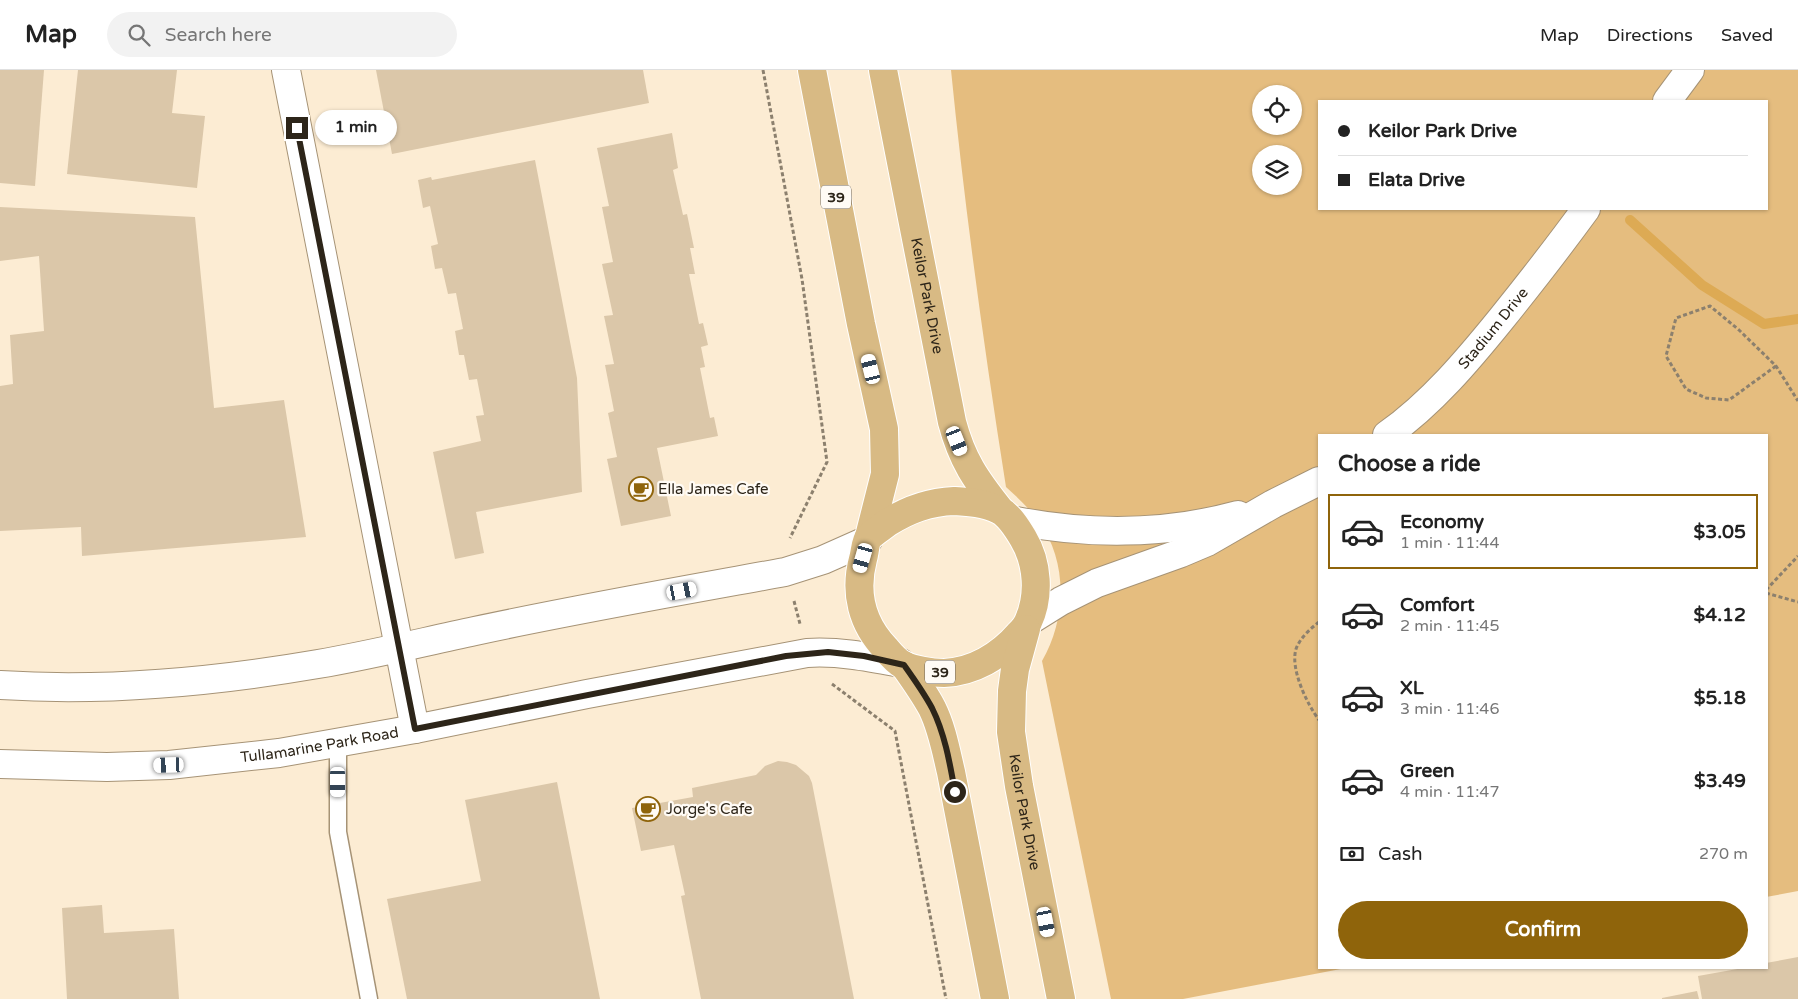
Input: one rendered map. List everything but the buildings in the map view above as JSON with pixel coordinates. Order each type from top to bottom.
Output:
[{"type":"main road","name":"39","points":[[812,70],[861,324],[884,429],[885,474],[858,580],[858,589],[863,613],[875,637],[902,664],[932,707],[951,772],[995,999]]},
{"type":"main road","name":"Keilor Park Drive","points":[[884,70],[952,422],[960,449],[972,474],[1005,515]]},
{"type":"main road","points":[[869,539],[899,515],[919,506],[936,502],[978,503],[1005,515],[1024,541],[1034,566],[1036,588],[1028,623]]},
{"type":"main road","name":"39","points":[[902,664],[939,672],[964,670],[984,662],[998,653],[1010,644],[1028,623]]},
{"type":"main road","name":"Keilor Park Drive","points":[[1028,623],[1015,669],[1012,691],[1011,732],[1019,786],[1061,999]]},
{"type":"street","points":[[286,70],[415,729]]},
{"type":"street","points":[[1667,100],[1690,70]]},
{"type":"street","name":"Stadium Drive","points":[[1388,434],[1428,400],[1476,351],[1533,281],[1585,210]]},
{"type":"street","points":[[1028,623],[1062,601],[1097,583],[1181,554],[1207,542],[1273,504],[1318,482]]},
{"type":"street","points":[[1005,515],[1043,526],[1117,531],[1162,529],[1217,520],[1273,504]]},
{"type":"street","points":[[0,685],[101,687],[183,682],[319,664],[476,631],[785,572],[823,560],[869,539]]},
{"type":"street","name":"Tullamarine Park Road","points":[[0,764],[107,767],[169,765],[279,753],[415,729],[807,652],[846,653],[902,664]]},
{"type":"lane","points":[[338,742],[338,832],[369,999]]},
{"type":"path","points":[[763,70],[802,279],[827,462],[785,549],[781,550],[785,572],[814,673],[819,674],[895,730],[946,999]]},
{"type":"path","points":[[1776,366],[1729,400],[1706,398],[1686,389],[1666,356],[1676,318],[1710,306],[1739,330],[1776,366],[1798,401]]},
{"type":"path","points":[[1768,590],[1798,556]]},
{"type":"path","points":[[1768,593],[1798,602]]},
{"type":"path","points":[[1318,623],[1308,630],[1296,650],[1296,671],[1301,689],[1318,719]]},
{"type":"shaded area","points":[[951,70],[1798,70],[1798,891],[1768,897],[1768,434],[1318,434],[1318,969],[1341,969],[1183,999],[1111,999],[1042,661],[1056,627],[1060,608],[1059,571],[1055,553],[1048,536],[1038,520],[1006,487],[962,175]]},
{"type":"waterway","points":[[1630,220],[1702,285],[1764,324],[1798,319]]},
{"type":"place","name":"Ella James Cafe","points":[[641,489]]},
{"type":"place","name":"Jorge's Cafe","points":[[648,809]]},
{"type":"route","points":[[297,128],[415,729],[807,652],[846,653],[904,665],[932,707],[947,754],[955,792]]}]
